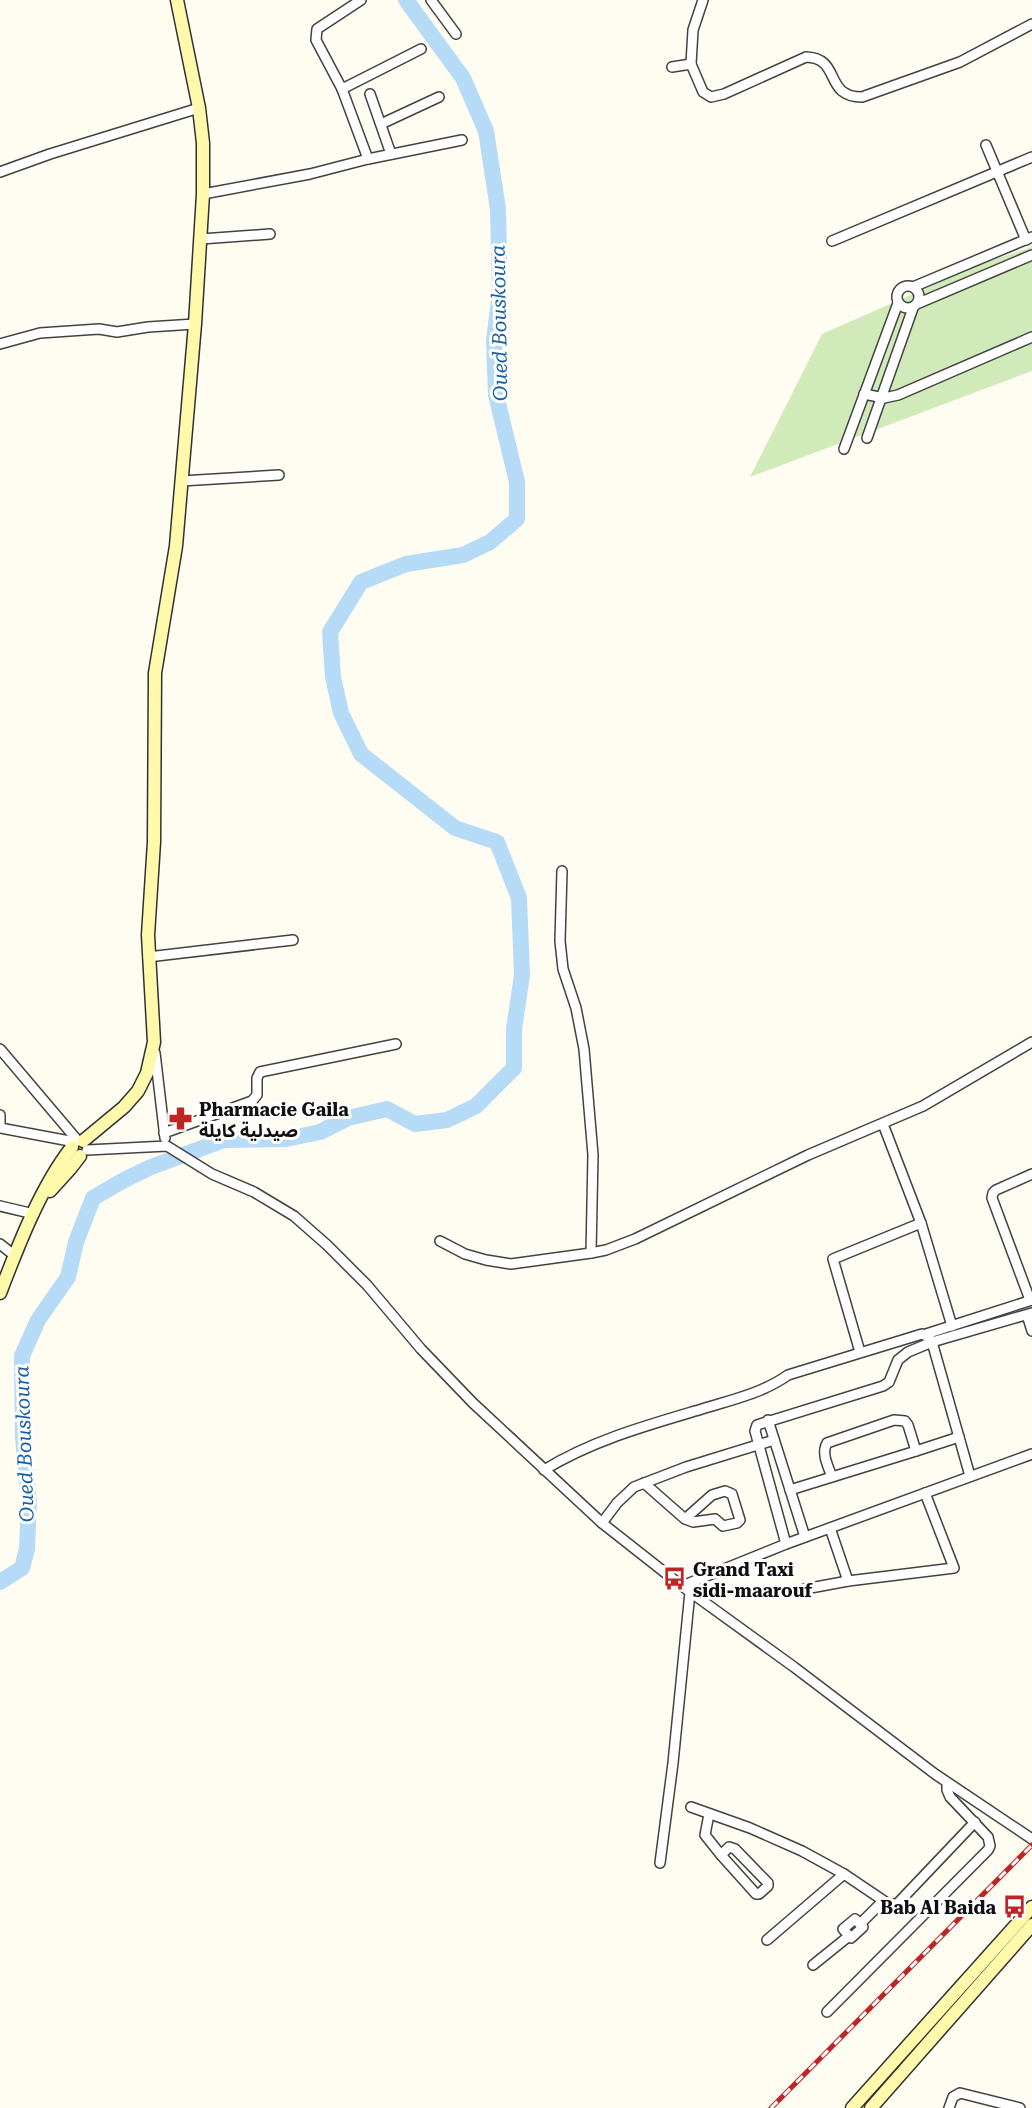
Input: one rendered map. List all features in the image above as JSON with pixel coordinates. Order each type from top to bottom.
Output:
[{"type":"street","points":[[167,1146],[158,1087],[148,957],[154,842],[155,673],[175,560],[201,239],[203,143],[199,108],[177,0]]},
{"type":"street","points":[[361,0],[317,29],[316,40],[342,89],[368,159]]},
{"type":"street","points":[[431,0],[456,34]]},
{"type":"street","points":[[703,0],[693,30],[691,64],[703,93],[711,97],[724,94],[806,57],[819,59],[829,68],[841,92],[853,97],[862,97],[960,62],[1032,24]]},
{"type":"street","points":[[342,89],[421,49]]},
{"type":"street","points":[[672,67],[691,64]]},
{"type":"street","points":[[370,94],[391,154]]},
{"type":"street","points":[[381,124],[439,97]]},
{"type":"street","points":[[0,172],[50,154],[199,108]]},
{"type":"street","points":[[202,194],[309,174],[368,159],[462,140]]},
{"type":"street","points":[[844,448],[898,303],[898,291],[905,286],[913,287],[1029,239],[986,145]]},
{"type":"street","points":[[832,241],[1032,157]]},
{"type":"street","points":[[201,239],[270,234]]},
{"type":"street","points":[[898,303],[905,308],[916,305],[1032,256]]},
{"type":"street","points":[[867,438],[916,305],[918,292],[913,287]]},
{"type":"street","points":[[0,344],[40,333],[99,329],[117,332],[148,327],[195,324]]},
{"type":"street","points":[[864,394],[881,397],[898,395],[1032,337]]},
{"type":"street","points":[[857,412],[874,418]]},
{"type":"street","points":[[181,481],[279,475]]},
{"type":"street","points":[[562,871],[560,941],[563,969],[576,1008],[584,1049],[593,1155],[591,1253]]},
{"type":"street","points":[[148,957],[293,940]]},
{"type":"street","points":[[0,1293],[40,1200],[70,1169],[79,1146],[124,1107],[138,1091],[147,1073],[154,1042]]},
{"type":"street","points":[[440,1241],[465,1254],[511,1264],[591,1253],[635,1239],[808,1155],[924,1106],[1032,1042]]},
{"type":"street","points":[[164,1132],[252,1101],[257,1095],[257,1078],[260,1072],[396,1044]]},
{"type":"street","points":[[0,1049],[79,1146]]},
{"type":"street","points":[[0,1115],[0,1126],[79,1146],[167,1146],[197,1166],[267,1199],[307,1226],[367,1286],[421,1349],[473,1403],[602,1523],[686,1589],[947,1783],[1032,1839]]},
{"type":"street","points":[[883,1124],[957,1324],[963,1333]]},
{"type":"street","points":[[786,1544],[755,1428],[768,1420],[883,1386],[890,1382],[898,1360],[929,1338],[957,1324],[1031,1300],[992,1198],[996,1190],[1030,1174],[1032,1186]]},
{"type":"street","points":[[0,1206],[34,1214]]},
{"type":"street","points":[[860,1352],[833,1259],[921,1223]]},
{"type":"street","points":[[0,1244],[15,1256]]},
{"type":"street","points":[[544,1470],[563,1458],[597,1443],[745,1395],[773,1385],[788,1375],[900,1340],[963,1333],[1029,1314],[1032,1331]]},
{"type":"street","points":[[929,1338],[970,1476]]},
{"type":"street","points":[[768,1420],[805,1538]]},
{"type":"street","points":[[832,1477],[825,1454],[824,1446],[827,1443],[894,1420],[905,1421],[909,1425],[916,1451]]},
{"type":"street","points":[[790,1490],[959,1437]]},
{"type":"street","points":[[602,1523],[626,1493],[644,1483],[686,1467],[774,1440]]},
{"type":"street","points":[[686,1589],[786,1544],[1032,1454]]},
{"type":"street","points":[[644,1483],[685,1519],[693,1522],[715,1519],[723,1526],[737,1523],[740,1520],[732,1494],[725,1491],[712,1495],[685,1519]]},
{"type":"street","points":[[805,1589],[848,1581],[954,1568],[925,1493]]},
{"type":"street","points":[[830,1528],[848,1581]]},
{"type":"street","points":[[660,1863],[678,1719],[686,1589]]},
{"type":"street","points":[[827,2012],[988,1850],[990,1846],[988,1837],[950,1797],[947,1783]]},
{"type":"street","points":[[691,1807],[782,1841],[844,1875],[890,1905],[898,1903],[975,1822]]},
{"type":"street","points":[[709,1814],[705,1838],[756,1894],[768,1886],[768,1883],[735,1848],[729,1847],[721,1855]]},
{"type":"street","points":[[767,1940],[844,1875]]},
{"type":"street","points":[[813,1965],[849,1936],[844,1928],[854,1919],[861,1923],[883,1901]]},
{"type":"street","points":[[852,2108],[1032,1907]]},
{"type":"street","points":[[871,2108],[1032,1925]]},
{"type":"street","points":[[949,2108],[953,2097],[960,2093],[1014,2108]]},
{"type":"green space","points":[[1032,247],[1032,371],[750,477],[822,334],[981,264]]},
{"type":"waterway","name":"Oued Bouskoura","points":[[0,1582],[22,1568],[27,1549],[29,1502],[23,1437],[22,1356],[38,1320],[68,1277],[76,1242],[93,1198],[151,1167],[224,1140],[286,1139],[320,1132],[348,1118],[387,1109],[415,1124],[447,1120],[476,1106],[514,1068],[514,1029],[522,975],[519,898],[497,842],[455,828],[361,754],[341,713],[333,677],[330,632],[361,582],[406,564],[463,555],[490,542],[517,519],[517,482],[496,395],[494,340],[500,293],[498,209],[486,131],[463,78],[406,0]]},
{"type":"railway","points":[[771,2108],[1032,1845]]},
{"type":"place","name":"Pharmacie Gaila صيدلية كايلة","points":[[181,1119]]},
{"type":"place","name":"Grand Taxi sidi-maarouf","points":[[675,1579]]},
{"type":"place","name":"Bab Al Baida","points":[[1014,1907]]}]
